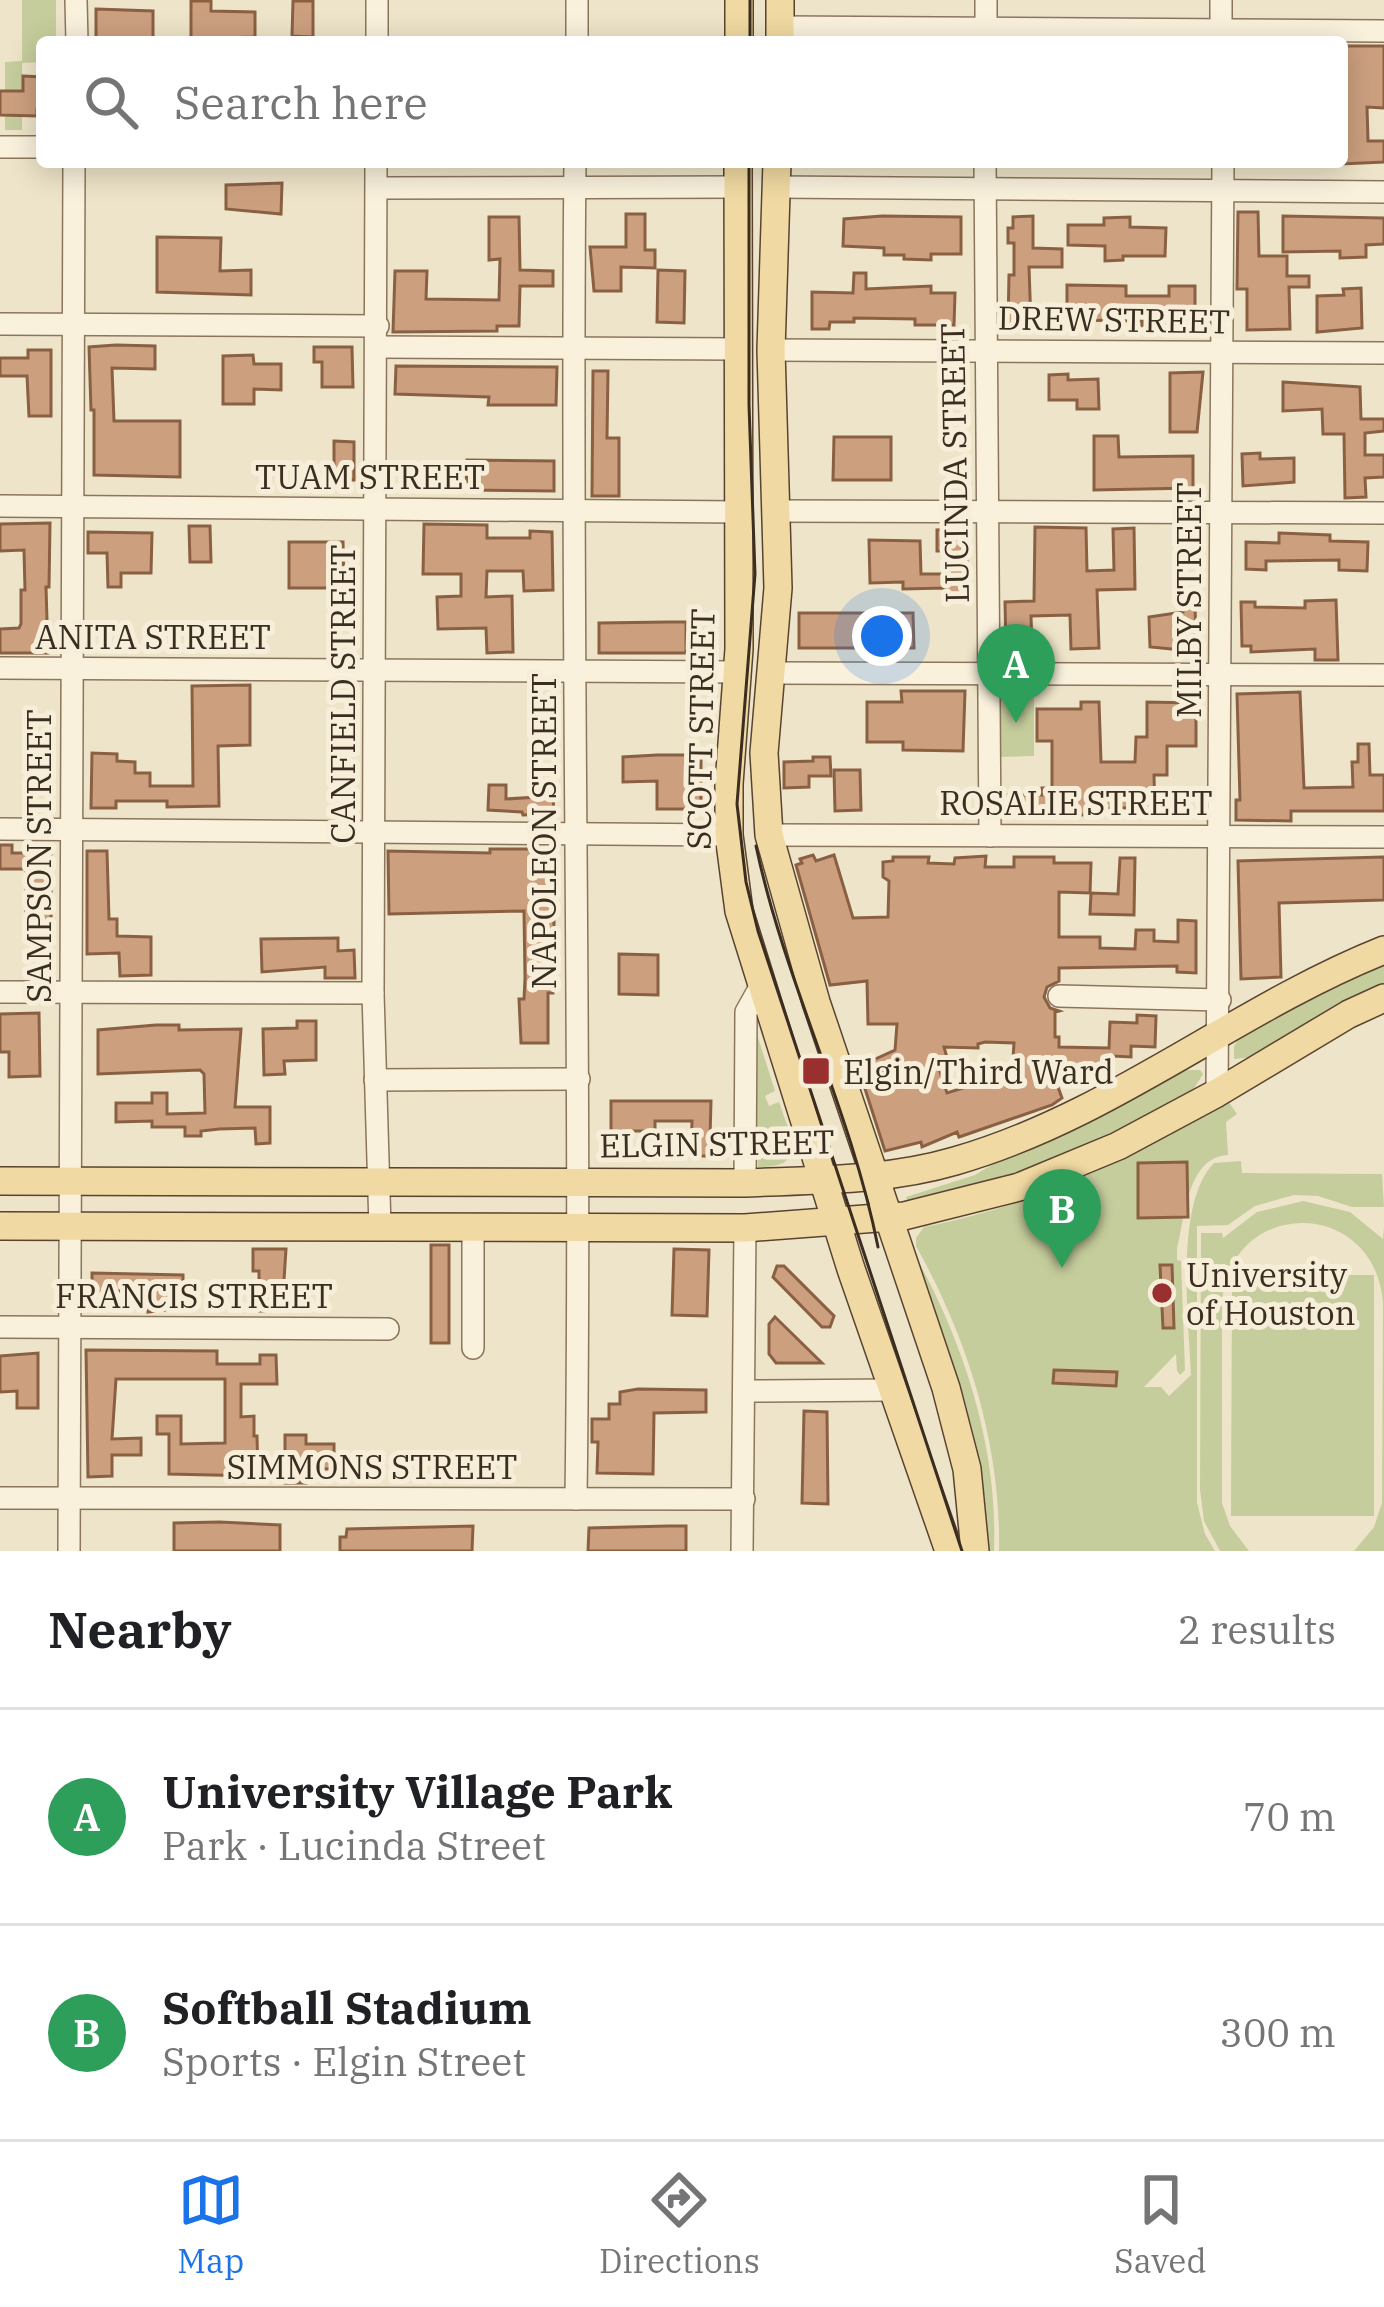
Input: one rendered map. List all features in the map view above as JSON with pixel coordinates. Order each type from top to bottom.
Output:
[{"type":"main road","points":[[739,36],[740,0]]},
{"type":"main road","name":"SCOTT STREET","points":[[738,174],[738,673],[729,835],[739,911],[836,1222],[949,1551]]},
{"type":"main road","name":"SCOTT STREET","points":[[777,175],[771,350],[778,588],[764,753],[769,835],[816,1002],[962,1449],[975,1551]]},
{"type":"main road","name":"ELGIN STREET","points":[[0,1180],[745,1183],[874,1175],[951,1162],[1070,1117],[1384,950]]},
{"type":"main road","points":[[0,1226],[745,1228],[890,1217],[958,1205],[1018,1187],[1118,1146],[1384,998]]},
{"type":"street","points":[[76,0],[76,36]]},
{"type":"street","points":[[377,0],[377,36]]},
{"type":"street","points":[[577,0],[577,36]]},
{"type":"street","points":[[986,0],[986,35]]},
{"type":"street","points":[[1221,0],[1221,35]]},
{"type":"street","points":[[780,23],[986,35],[1384,31]]},
{"type":"street","points":[[0,147],[36,147]]},
{"type":"street","name":"SAMPSON STREET","points":[[69,1551],[74,168]]},
{"type":"street","name":"CANFIELD STREET","points":[[376,168],[374,993],[380,1227]]},
{"type":"street","name":"NAPOLEON STREET","points":[[575,168],[574,834],[580,1181],[576,1499]]},
{"type":"street","name":"LUCINDA STREET","points":[[985,168],[990,836]]},
{"type":"street","name":"MILBY STREET","points":[[1217,1093],[1223,168]]},
{"type":"street","points":[[377,188],[575,187],[738,174]]},
{"type":"street","points":[[777,175],[985,189],[1384,192]]},
{"type":"street","points":[[0,324],[378,336],[575,350],[738,349]]},
{"type":"street","name":"DREW STREET","points":[[771,350],[1384,353]]},
{"type":"street","name":"TUAM STREET","points":[[0,506],[739,512]]},
{"type":"street","points":[[777,511],[1384,513]]},
{"type":"street","name":"ANITA STREET","points":[[0,668],[738,673]]},
{"type":"street","points":[[770,673],[1384,675]]},
{"type":"street","points":[[0,830],[729,835]]},
{"type":"street","name":"ROSALIE STREET","points":[[769,835],[1384,837]]},
{"type":"street","points":[[745,1183],[746,1012],[760,987]]},
{"type":"street","points":[[0,992],[374,993]]},
{"type":"street","points":[[1059,996],[1220,1000]]},
{"type":"street","points":[[375,1080],[579,1079]]},
{"type":"street","points":[[473,1228],[473,1348]]},
{"type":"street","points":[[742,1551],[745,1228]]},
{"type":"street","name":"FRANCIS STREET","points":[[0,1328],[388,1329]]},
{"type":"street","points":[[746,1391],[894,1390]]},
{"type":"street","name":"SIMMONS STREET","points":[[0,1498],[744,1499]]},
{"type":"green space","points":[[22,0],[56,0],[56,36],[36,36],[36,62],[22,63],[22,130],[5,130],[5,62],[22,61]]},
{"type":"green space","points":[[998,690],[1034,690],[1034,756],[999,757]]},
{"type":"green space","points":[[1384,957],[1384,988],[1254,1057],[1234,1059],[1234,1046],[1243,1033]]},
{"type":"green space","points":[[755,1028],[775,1091],[765,1096],[769,1106],[779,1102],[791,1138],[790,1156],[774,1166],[758,1167]]},
{"type":"green space","points":[[1185,1070],[1203,1074],[1190,1095],[1036,1172],[909,1205],[906,1197],[975,1175],[1020,1148]]},
{"type":"green space","points":[[1228,1101],[1237,1114],[1226,1122],[1228,1155],[1214,1158],[1196,1177],[1177,1249],[1185,1370],[1180,1375],[1177,1371],[1176,1354],[1144,1387],[1161,1387],[1169,1396],[1191,1375],[1189,1234],[1201,1181],[1214,1163],[1241,1161],[1242,1173],[1382,1174],[1384,1207],[1352,1207],[1318,1196],[1294,1195],[1255,1206],[1228,1225],[1197,1226],[1197,1503],[1215,1551],[999,1551],[994,1471],[978,1393],[916,1238],[924,1227],[1006,1206],[1082,1178]]},
{"type":"green space","points":[[1303,1201],[1350,1212],[1383,1239],[1384,1227],[1384,1551],[1354,1551],[1374,1527],[1382,1503],[1383,1303],[1374,1268],[1356,1243],[1331,1228],[1303,1223],[1275,1228],[1250,1243],[1231,1267],[1222,1302],[1222,1503],[1230,1526],[1249,1551],[1220,1551],[1204,1521],[1200,1490],[1201,1233],[1222,1233],[1223,1238],[1257,1212]]},
{"type":"green space","points":[[911,1248],[946,1319],[974,1394],[990,1472],[994,1551],[982,1551]]},
{"type":"green space","points":[[1232,1275],[1374,1275],[1374,1516],[1231,1516]]},
{"type":"building","points":[[191,1],[211,1],[211,11],[255,12],[255,36],[191,36]]},
{"type":"building","points":[[293,1],[313,1],[313,36],[292,36]]},
{"type":"building","points":[[96,9],[153,11],[153,36],[96,36]]},
{"type":"building","points":[[1348,46],[1384,46],[1384,108],[1367,107],[1368,141],[1384,141],[1384,162],[1348,164]]},
{"type":"building","points":[[23,76],[36,77],[36,116],[0,115],[0,91],[23,91]]},
{"type":"building","points":[[282,183],[281,214],[226,209],[226,185]]},
{"type":"building","points":[[1238,212],[1258,212],[1259,256],[1287,256],[1287,276],[1309,276],[1309,287],[1289,287],[1290,329],[1247,330],[1247,289],[1237,289]]},
{"type":"building","points":[[626,214],[645,214],[645,250],[655,250],[655,268],[621,267],[621,291],[594,291],[590,247],[626,247]]},
{"type":"building","points":[[1033,216],[1033,248],[1062,249],[1062,267],[1029,267],[1031,325],[1008,325],[1014,243],[1008,243],[1008,228],[1013,228],[1013,217]]},
{"type":"building","points":[[1283,216],[1384,218],[1384,244],[1366,245],[1366,257],[1340,258],[1340,251],[1283,252]]},
{"type":"building","points":[[489,217],[519,217],[520,270],[553,271],[553,286],[520,286],[519,326],[497,326],[497,331],[393,332],[395,271],[427,271],[426,299],[499,300],[500,259],[489,260]]},
{"type":"building","points":[[961,217],[961,254],[904,259],[904,255],[884,255],[884,248],[843,246],[844,219]]},
{"type":"building","points":[[1130,217],[1130,227],[1166,228],[1165,256],[1105,261],[1105,246],[1068,245],[1068,225],[1104,225],[1104,218]]},
{"type":"building","points":[[157,237],[221,238],[220,271],[251,270],[251,295],[157,292]]},
{"type":"building","points":[[658,270],[685,271],[684,323],[657,322]]},
{"type":"building","points":[[854,273],[866,273],[866,289],[931,286],[931,293],[955,293],[954,325],[854,318],[854,322],[830,322],[829,329],[812,329],[812,292],[853,293]]},
{"type":"building","points":[[1067,285],[1126,286],[1126,296],[1169,296],[1169,286],[1195,286],[1195,320],[1183,320],[1183,327],[1142,328],[1142,321],[1067,320]]},
{"type":"building","points":[[1361,288],[1362,328],[1317,332],[1317,296],[1344,295],[1343,289]]},
{"type":"building","points":[[155,346],[155,369],[112,368],[114,421],[180,421],[180,477],[94,475],[89,347]]},
{"type":"building","points":[[314,347],[352,347],[353,387],[322,387],[322,362],[314,362]]},
{"type":"building","points":[[28,350],[51,350],[51,416],[29,416],[27,376],[0,376],[0,358],[28,358]]},
{"type":"building","points":[[253,355],[254,364],[281,364],[281,390],[254,389],[254,404],[223,404],[223,356]]},
{"type":"building","points":[[396,366],[557,367],[556,405],[488,405],[489,397],[395,394]]},
{"type":"building","points":[[593,371],[608,371],[607,438],[619,438],[619,496],[592,496]]},
{"type":"building","points":[[1203,372],[1197,432],[1170,432],[1170,373]]},
{"type":"building","points":[[1068,374],[1068,380],[1098,379],[1099,409],[1077,409],[1077,400],[1049,400],[1049,375]]},
{"type":"building","points":[[1283,382],[1360,387],[1361,419],[1384,419],[1384,431],[1365,433],[1365,455],[1384,455],[1384,477],[1365,478],[1366,497],[1345,498],[1344,434],[1323,434],[1322,409],[1283,411]]},
{"type":"building","points":[[1094,436],[1118,436],[1119,457],[1193,456],[1193,488],[1094,490]]},
{"type":"building","points":[[834,437],[891,437],[891,480],[833,480]]},
{"type":"building","points":[[334,441],[354,442],[354,480],[334,480]]},
{"type":"building","points":[[1260,453],[1260,459],[1294,458],[1294,482],[1243,486],[1242,454]]},
{"type":"building","points":[[467,460],[554,461],[554,491],[466,490]]},
{"type":"building","points":[[50,523],[48,653],[0,653],[0,629],[19,628],[21,590],[25,590],[24,550],[0,551],[0,524]]},
{"type":"building","points":[[424,524],[487,525],[487,538],[530,538],[530,531],[552,532],[553,590],[524,591],[523,571],[487,571],[486,597],[512,596],[513,652],[487,653],[486,628],[438,629],[437,597],[461,596],[461,574],[423,574]]},
{"type":"building","points":[[189,526],[210,526],[211,562],[190,562]]},
{"type":"building","points":[[1035,527],[1086,528],[1087,571],[1114,570],[1113,529],[1134,528],[1135,589],[1097,590],[1099,648],[1071,649],[1070,615],[1031,616],[1032,648],[1006,648],[1005,602],[1034,601]]},
{"type":"building","points":[[965,529],[969,594],[946,594],[945,588],[903,589],[903,582],[870,583],[869,540],[920,541],[921,574],[945,574],[945,551],[937,551],[937,530]]},
{"type":"building","points":[[88,532],[152,533],[151,573],[121,573],[121,587],[108,587],[107,553],[88,553]]},
{"type":"building","points":[[1279,533],[1368,542],[1367,571],[1339,570],[1339,560],[1266,561],[1266,570],[1246,569],[1246,542],[1279,543]]},
{"type":"building","points":[[289,542],[343,542],[344,588],[289,588]]},
{"type":"building","points":[[1336,600],[1338,660],[1315,660],[1315,649],[1251,652],[1251,646],[1242,646],[1241,602],[1255,602],[1255,607],[1305,608],[1305,601]]},
{"type":"building","points":[[1183,603],[1195,603],[1196,647],[1150,647],[1149,617],[1183,612]]},
{"type":"building","points":[[799,613],[913,613],[914,648],[799,648]]},
{"type":"building","points":[[686,622],[686,653],[599,653],[599,623]]},
{"type":"building","points":[[250,685],[250,745],[218,746],[219,806],[116,801],[116,808],[91,808],[92,753],[117,754],[117,761],[135,762],[135,773],[150,773],[150,786],[193,786],[192,686]]},
{"type":"building","points":[[901,691],[965,691],[963,751],[903,750],[903,742],[867,742],[867,702],[902,702]]},
{"type":"building","points":[[1300,692],[1304,788],[1353,787],[1352,762],[1358,762],[1358,744],[1369,744],[1370,775],[1384,775],[1384,811],[1291,811],[1291,821],[1236,820],[1236,800],[1240,800],[1237,694]]},
{"type":"building","points":[[1081,702],[1099,702],[1101,762],[1135,762],[1136,737],[1147,737],[1147,702],[1196,703],[1196,746],[1167,746],[1167,775],[1154,775],[1155,815],[1136,815],[1136,808],[1092,808],[1092,815],[1005,815],[1005,795],[1042,795],[1042,788],[1052,788],[1052,741],[1037,741],[1037,709],[1081,709]]},
{"type":"building","points":[[701,755],[701,809],[657,809],[657,781],[623,782],[623,757]]},
{"type":"building","points":[[813,757],[830,757],[831,776],[809,776],[809,787],[784,788],[784,762],[813,761]]},
{"type":"building","points":[[834,770],[860,770],[861,810],[835,811]]},
{"type":"building","points":[[489,785],[506,785],[506,799],[553,796],[554,814],[488,810]]},
{"type":"building","points":[[0,845],[12,845],[12,853],[51,853],[51,926],[26,927],[26,869],[0,869]]},
{"type":"building","points":[[490,849],[554,849],[554,975],[553,993],[548,993],[548,1043],[521,1043],[524,911],[389,914],[388,851],[490,853]]},
{"type":"building","points":[[87,851],[107,851],[109,919],[117,919],[117,936],[151,937],[151,975],[120,976],[119,953],[87,954]]},
{"type":"building","points":[[813,855],[816,861],[834,855],[853,918],[888,917],[889,881],[883,877],[883,862],[893,857],[929,857],[928,863],[954,864],[955,858],[986,856],[985,867],[1014,867],[1014,857],[1091,863],[1090,893],[1059,892],[1059,937],[1100,937],[1100,948],[1135,949],[1136,930],[1154,930],[1154,941],[1178,942],[1178,920],[1196,921],[1196,973],[1177,972],[1177,966],[1059,968],[1059,981],[1047,987],[1044,997],[1050,1008],[1059,1011],[1055,1012],[1055,1037],[1059,1037],[1059,1047],[1109,1048],[1110,1022],[1137,1023],[1137,1015],[1156,1016],[1155,1047],[1131,1046],[1131,1057],[1113,1056],[1112,1072],[1087,1072],[1087,1079],[1055,1079],[1062,1098],[1052,1105],[959,1137],[957,1132],[922,1147],[921,1142],[885,1151],[858,1067],[895,1050],[897,1024],[868,1024],[867,981],[830,985],[796,865],[802,863],[800,859]],"holes":[[[1014,1043],[1012,1073],[947,1093],[940,1072],[949,1065],[944,1047]]]},
{"type":"building","points":[[1384,857],[1384,900],[1279,903],[1281,977],[1241,979],[1238,861]]},
{"type":"building","points":[[1120,858],[1135,858],[1134,915],[1090,914],[1091,893],[1118,894]]},
{"type":"building","points":[[338,938],[338,951],[354,950],[355,978],[325,978],[325,967],[262,972],[261,939]]},
{"type":"building","points":[[619,954],[658,955],[658,995],[619,994]]},
{"type":"building","points":[[39,1013],[40,1076],[9,1077],[9,1052],[0,1052],[0,1014]]},
{"type":"building","points":[[297,1021],[316,1021],[316,1060],[284,1061],[285,1074],[264,1075],[263,1029],[297,1028]]},
{"type":"building","points":[[179,1025],[179,1030],[241,1029],[235,1107],[270,1107],[270,1143],[256,1144],[255,1128],[185,1136],[185,1127],[116,1122],[116,1103],[152,1103],[152,1093],[167,1093],[167,1114],[205,1113],[200,1070],[98,1074],[98,1030]]},
{"type":"building","points":[[611,1101],[711,1101],[710,1138],[722,1138],[722,1156],[691,1156],[692,1121],[655,1121],[655,1131],[611,1131]]},
{"type":"building","points":[[1187,1162],[1188,1217],[1138,1218],[1138,1163]]},
{"type":"building","points":[[431,1245],[449,1245],[449,1343],[431,1343]]},
{"type":"building","points":[[253,1249],[286,1249],[282,1311],[259,1311],[259,1271],[253,1271]]},
{"type":"building","points":[[674,1249],[709,1250],[707,1316],[672,1315]]},
{"type":"building","points":[[1160,1265],[1172,1265],[1174,1328],[1163,1328]]},
{"type":"building","points":[[777,1266],[784,1266],[834,1316],[830,1327],[822,1327],[773,1277]]},
{"type":"building","points":[[92,1273],[183,1275],[183,1308],[148,1312],[148,1291],[92,1291]]},
{"type":"building","points":[[775,1317],[822,1363],[776,1363],[769,1354],[769,1324]]},
{"type":"building","points":[[86,1350],[217,1351],[217,1364],[260,1364],[260,1355],[276,1355],[277,1384],[241,1384],[241,1417],[254,1416],[258,1476],[169,1474],[169,1434],[157,1434],[157,1416],[181,1416],[181,1444],[225,1443],[225,1379],[116,1379],[112,1439],[141,1438],[141,1455],[112,1455],[112,1476],[88,1477]]},
{"type":"building","points":[[38,1353],[38,1408],[17,1408],[17,1391],[0,1392],[0,1356]]},
{"type":"building","points":[[1054,1370],[1117,1372],[1116,1386],[1053,1383]]},
{"type":"building","points":[[706,1390],[706,1412],[654,1413],[653,1474],[597,1473],[598,1442],[592,1442],[592,1419],[609,1419],[609,1404],[620,1404],[620,1392]]},
{"type":"building","points":[[804,1411],[827,1412],[828,1504],[802,1503]]},
{"type":"building","points":[[285,1435],[306,1435],[306,1444],[334,1444],[334,1469],[306,1469],[306,1483],[285,1483]]},
{"type":"building","points":[[174,1523],[280,1525],[280,1551],[174,1551]]},
{"type":"building","points":[[473,1526],[472,1551],[340,1551],[340,1537],[346,1537],[347,1529]]},
{"type":"building","points":[[686,1526],[686,1551],[588,1551],[589,1528]]},
{"type":"tram line","points":[[750,0],[750,36]]},
{"type":"tram line","points":[[749,168],[755,574],[737,804],[746,882],[758,931],[962,1551]]},
{"type":"tram line","points":[[756,846],[768,897],[852,1146],[878,1247]]},
{"type":"place","name":"University Village Park","points":[[1016,723]]},
{"type":"place","name":"Elgin/Third Ward","points":[[816,1071]]},
{"type":"place","name":"Softball Stadium","points":[[1062,1268]]},
{"type":"place","name":"University of Houston","points":[[1162,1293]]}]
